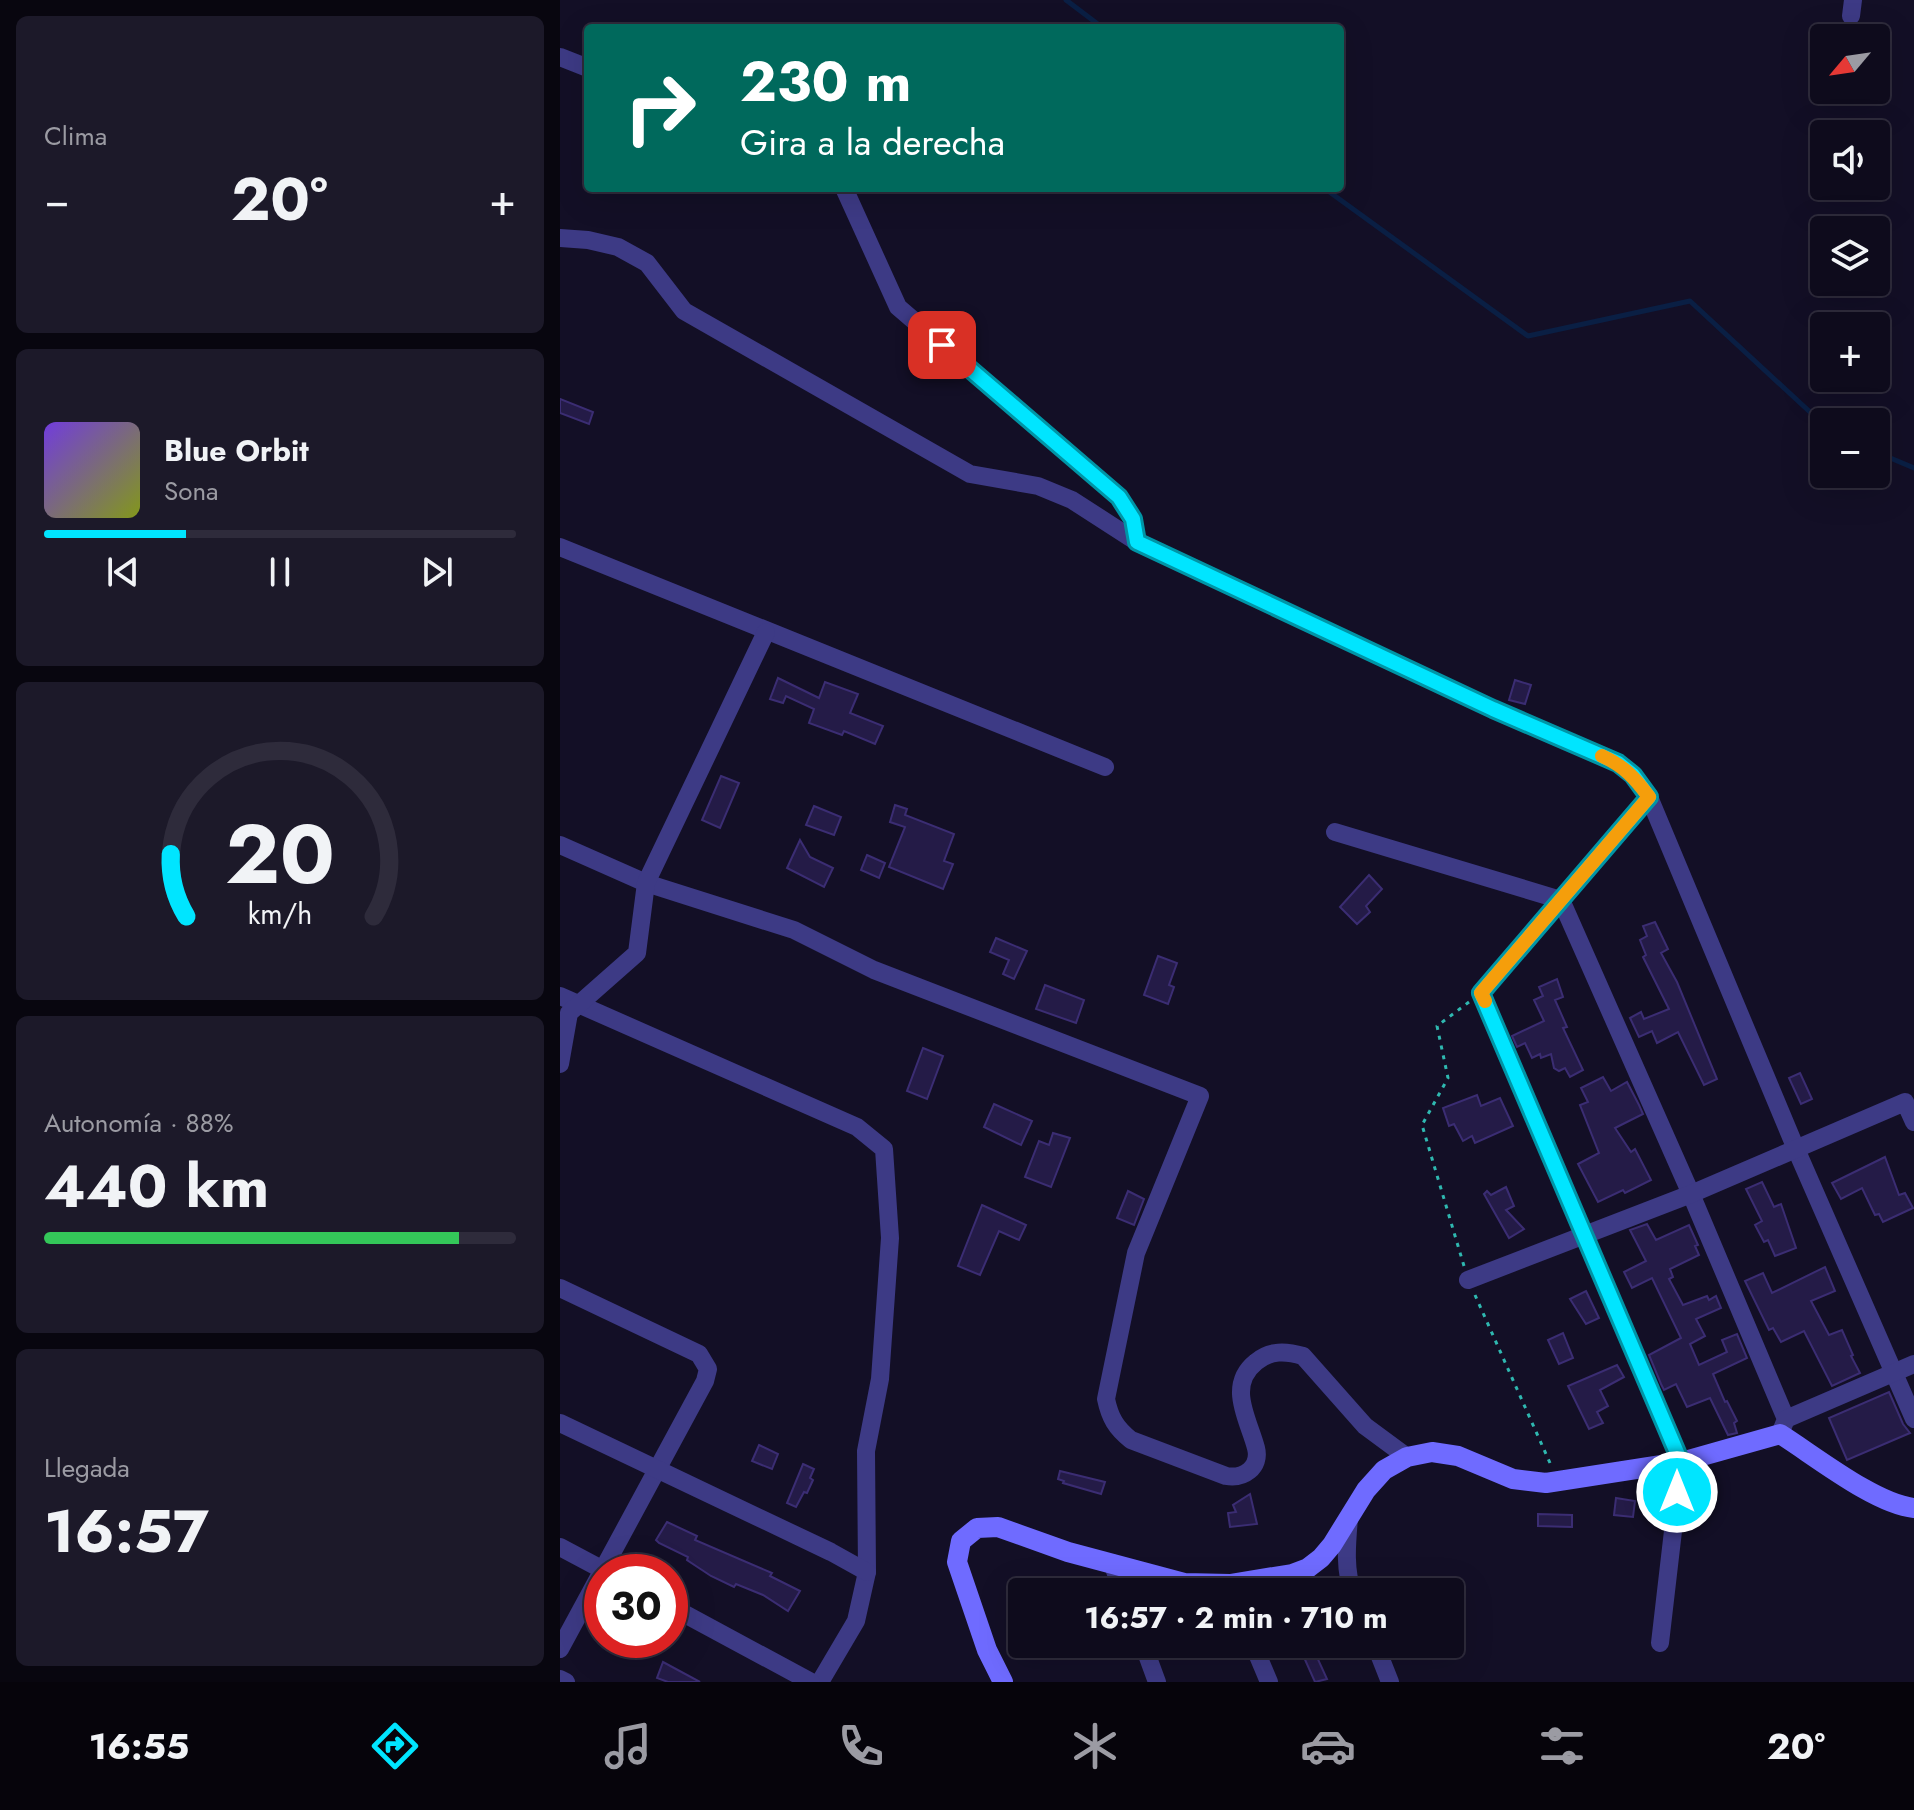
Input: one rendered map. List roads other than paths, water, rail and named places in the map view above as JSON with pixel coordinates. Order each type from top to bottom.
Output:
[{"type":"street","points":[[560,57],[584,66]]},
{"type":"street","points":[[846,192],[898,307],[1119,497],[1133,519],[1137,542]]},
{"type":"street","points":[[560,238],[618,247],[647,263],[684,311],[970,474],[1038,486],[1072,500],[1137,542],[1493,709],[1618,763],[1633,775],[1649,797],[1796,1149],[1914,1419]]},
{"type":"street","points":[[560,547],[1105,767]]},
{"type":"street","points":[[560,1064],[569,1013],[637,953],[646,883],[766,632]]},
{"type":"street","points":[[1649,797],[1481,993],[1681,1462],[1660,1643]]},
{"type":"street","points":[[1335,832],[1561,900],[1691,1194],[1783,1426],[1878,1496],[1914,1508]]},
{"type":"street","points":[[560,845],[646,883],[794,930],[874,970],[1200,1096],[1136,1253],[1106,1399],[1110,1416],[1118,1430],[1131,1440],[1226,1476],[1241,1476],[1253,1467],[1257,1453],[1241,1404],[1240,1390],[1244,1377],[1251,1365],[1262,1357],[1275,1352],[1289,1352],[1303,1356],[1365,1426],[1407,1457]]},
{"type":"street","points":[[560,996],[857,1127],[884,1149],[890,1238],[880,1379],[866,1451],[867,1572],[856,1621],[820,1682]]},
{"type":"street","points":[[1468,1280],[1691,1194],[1905,1102],[1914,1122]]},
{"type":"street","points":[[560,1288],[699,1354],[706,1363],[705,1381],[614,1554]]},
{"type":"street","points":[[1275,1578],[1308,1568],[1327,1551],[1366,1490],[1384,1470],[1407,1457],[1432,1452],[1458,1456],[1513,1479],[1546,1483],[1681,1462],[1783,1426],[1914,1364]]},
{"type":"street","points":[[560,1423],[867,1572]]},
{"type":"street","points":[[1349,1518],[1350,1578]]},
{"type":"street","points":[[1003,1682],[987,1650],[957,1562],[957,1551],[968,1533],[977,1528],[998,1527],[1068,1552],[1166,1578]]},
{"type":"street","points":[[560,1547],[584,1560]]},
{"type":"street","points":[[1112,1563],[1118,1578]]},
{"type":"street","points":[[560,1649],[584,1607]]},
{"type":"street","points":[[688,1616],[811,1682]]},
{"type":"street","points":[[1148,1658],[1157,1682]]},
{"type":"street","points":[[1259,1658],[1269,1682]]},
{"type":"street","points":[[1381,1658],[1390,1682]]},
{"type":"street","points":[[560,1679],[566,1682]]},
{"type":"waterway","points":[[1066,0],[1098,24]]},
{"type":"waterway","points":[[1330,192],[1528,336],[1690,301],[1810,412]]},
{"type":"waterway","points":[[1890,458],[1914,468]]}]
